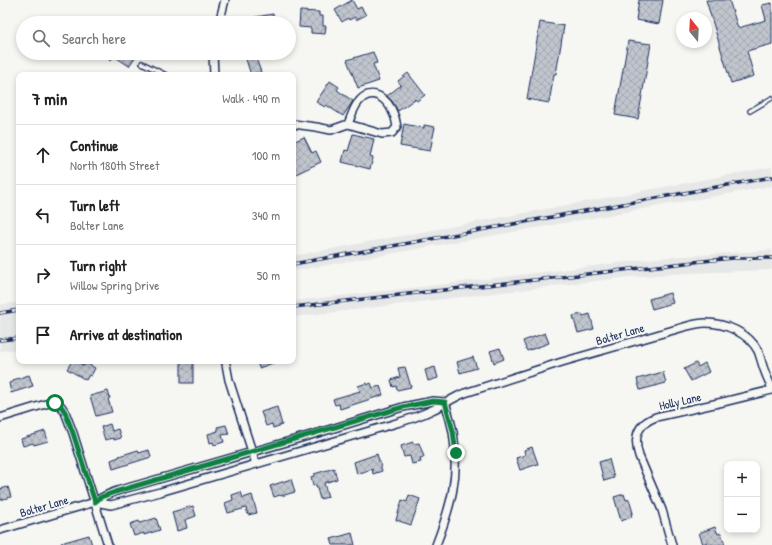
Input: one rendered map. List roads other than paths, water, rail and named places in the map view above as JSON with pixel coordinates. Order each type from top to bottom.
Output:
[{"type":"street","points":[[221,16],[225,0]]},
{"type":"street","points":[[213,60],[214,72]]},
{"type":"street","points":[[296,124],[331,130],[348,124],[382,134],[392,133],[397,127],[395,116],[390,106],[381,97],[373,94],[365,96],[358,103],[348,124]]},
{"type":"street","name":"Bolter Lane","points":[[95,502],[111,505],[382,427],[421,415],[465,393],[562,362],[699,324],[707,323],[730,328],[743,335],[751,342],[758,351],[772,389]]},
{"type":"street","points":[[226,364],[229,380],[256,464]]},
{"type":"street","name":"Holly Lane","points":[[672,545],[662,510],[636,448],[637,435],[640,428],[650,420],[772,389]]},
{"type":"street","name":"Bolter Lane","points":[[0,530],[95,502],[101,497],[115,492],[403,407],[433,401],[445,402]]},
{"type":"street","points":[[436,545],[450,506],[456,474],[456,453],[453,431],[445,402]]},
{"type":"street","points":[[0,418],[48,403],[55,403],[61,406],[65,412],[73,433],[108,545]]},
{"type":"lane","points":[[142,63],[160,72]]},
{"type":"lane","points":[[750,111],[772,98]]},
{"type":"railway","points":[[296,263],[772,177]]},
{"type":"railway","points":[[296,307],[703,261],[733,258],[772,258]]},
{"type":"railway","points":[[0,313],[16,310]]},
{"type":"railway","points":[[0,340],[16,338]]}]
